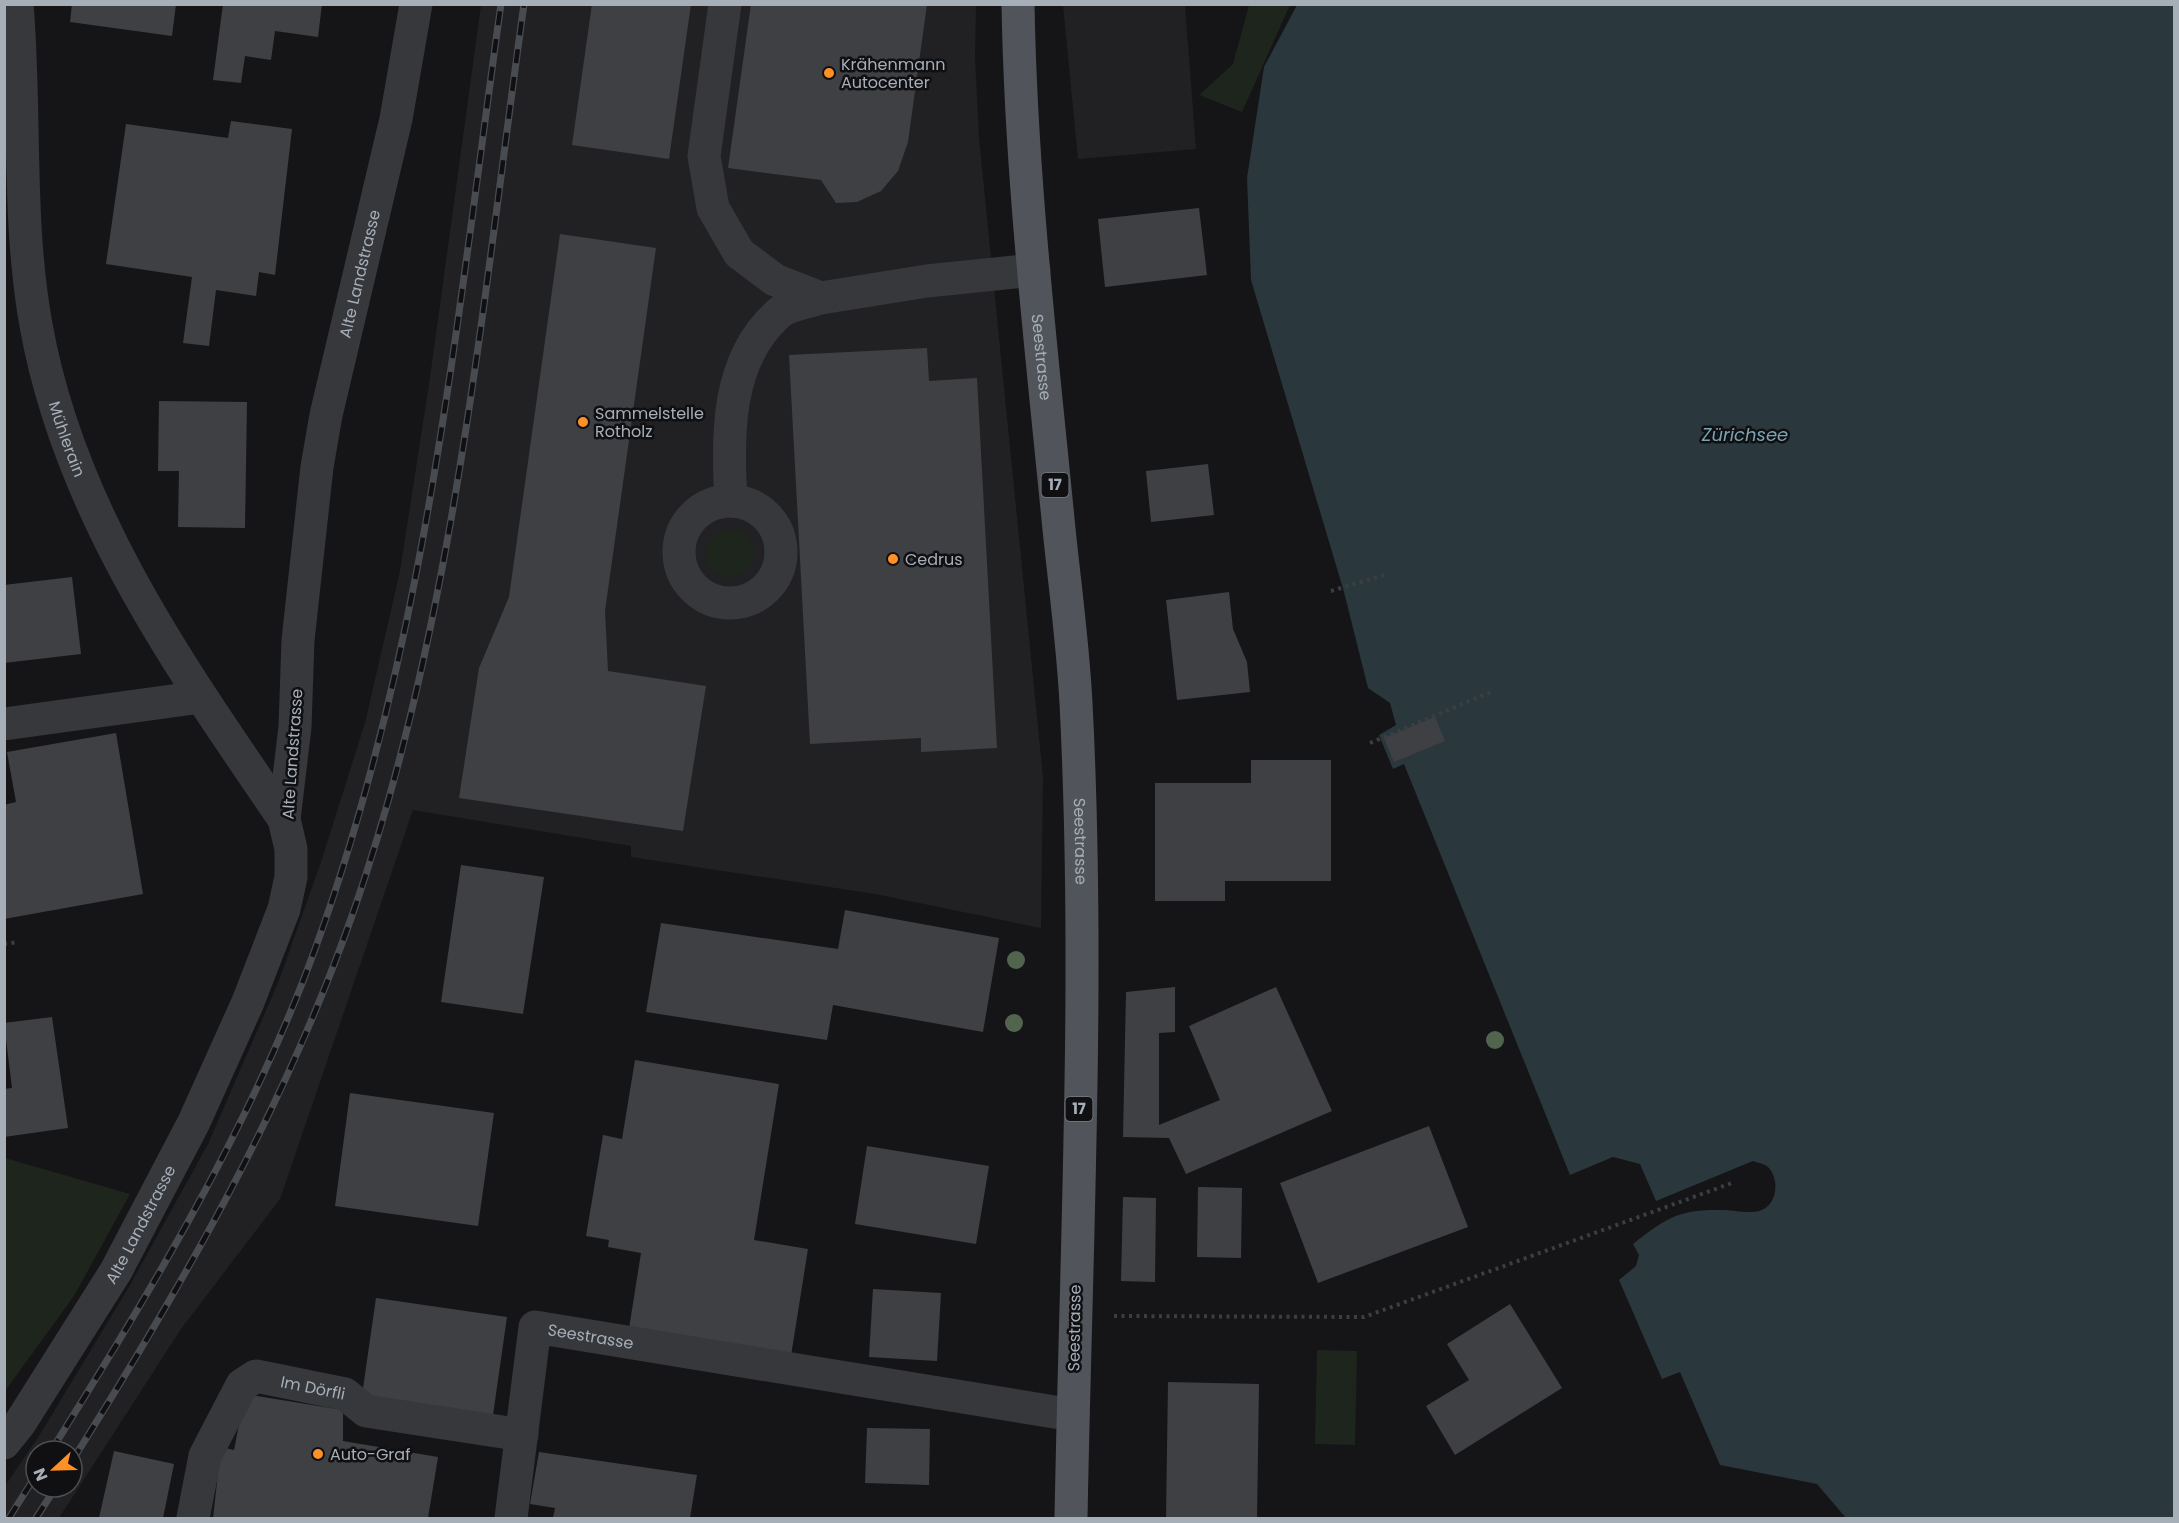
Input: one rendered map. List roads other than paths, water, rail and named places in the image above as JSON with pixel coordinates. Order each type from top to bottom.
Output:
[{"type":"main road","name":"Seestrasse","points":[[1018,4],[1019,81],[1034,270],[1077,712],[1081,933],[1071,1518]]},
{"type":"street","name":"Mühlerain","points":[[17,4],[26,240],[35,324],[46,378],[67,440],[93,504],[134,591],[201,697],[284,819]]},
{"type":"street","name":"Alte Landstrasse","points":[[4,1443],[20,1424],[116,1271],[194,1122],[248,1002],[284,909],[291,877],[291,849],[284,819],[295,727],[298,640],[317,467],[326,415],[396,119],[416,4]]},
{"type":"street","points":[[725,4],[704,156],[713,208],[739,253],[775,280],[821,298]]},
{"type":"street","points":[[731,501],[728,442],[735,393],[753,342],[779,312],[821,298],[927,281],[1034,270]]},
{"type":"street","points":[[4,724],[201,697]]},
{"type":"street","name":"Seestrasse","points":[[522,1435],[535,1327],[1073,1415]]},
{"type":"street","name":"Im Dörfli","points":[[193,1518],[205,1456],[242,1385],[256,1376],[345,1394],[366,1411],[522,1435]]},
{"type":"street","points":[[511,1518],[522,1435]]},
{"type":"water","name":"Zürichsee","points":[[1297,5],[2174,5],[2174,1518],[1846,1518],[1817,1484],[1720,1465],[1680,1372],[1662,1379],[1619,1280],[1636,1266],[1639,1255],[1633,1244],[1664,1222],[1684,1213],[1707,1210],[1759,1211],[1770,1204],[1773,1199],[1775,1180],[1768,1167],[1753,1161],[1656,1201],[1640,1164],[1613,1157],[1570,1175],[1404,764],[1393,769],[1379,735],[1396,725],[1390,703],[1368,688],[1344,592],[1251,280],[1247,178],[1264,67]]},
{"type":"railway","points":[[58,1439],[122,1336],[189,1220],[251,1100],[305,976],[346,858],[379,739],[407,618],[430,496],[468,251],[501,4]]},
{"type":"railway","points":[[84,1442],[192,1261],[264,1124],[327,983],[354,910],[388,801],[417,689],[441,576],[461,462],[524,4]]},
{"type":"railway","points":[[9,1518],[24,1494]]},
{"type":"railway","points":[[36,1518],[48,1499]]},
{"type":"place","name":"Krähenmann Autocenter","points":[[829,73]]},
{"type":"place","name":"Sammelstelle Rotholz","points":[[583,422]]},
{"type":"place","name":"Cedrus","points":[[893,559]]},
{"type":"place","name":"Auto-Graf","points":[[318,1454]]}]
